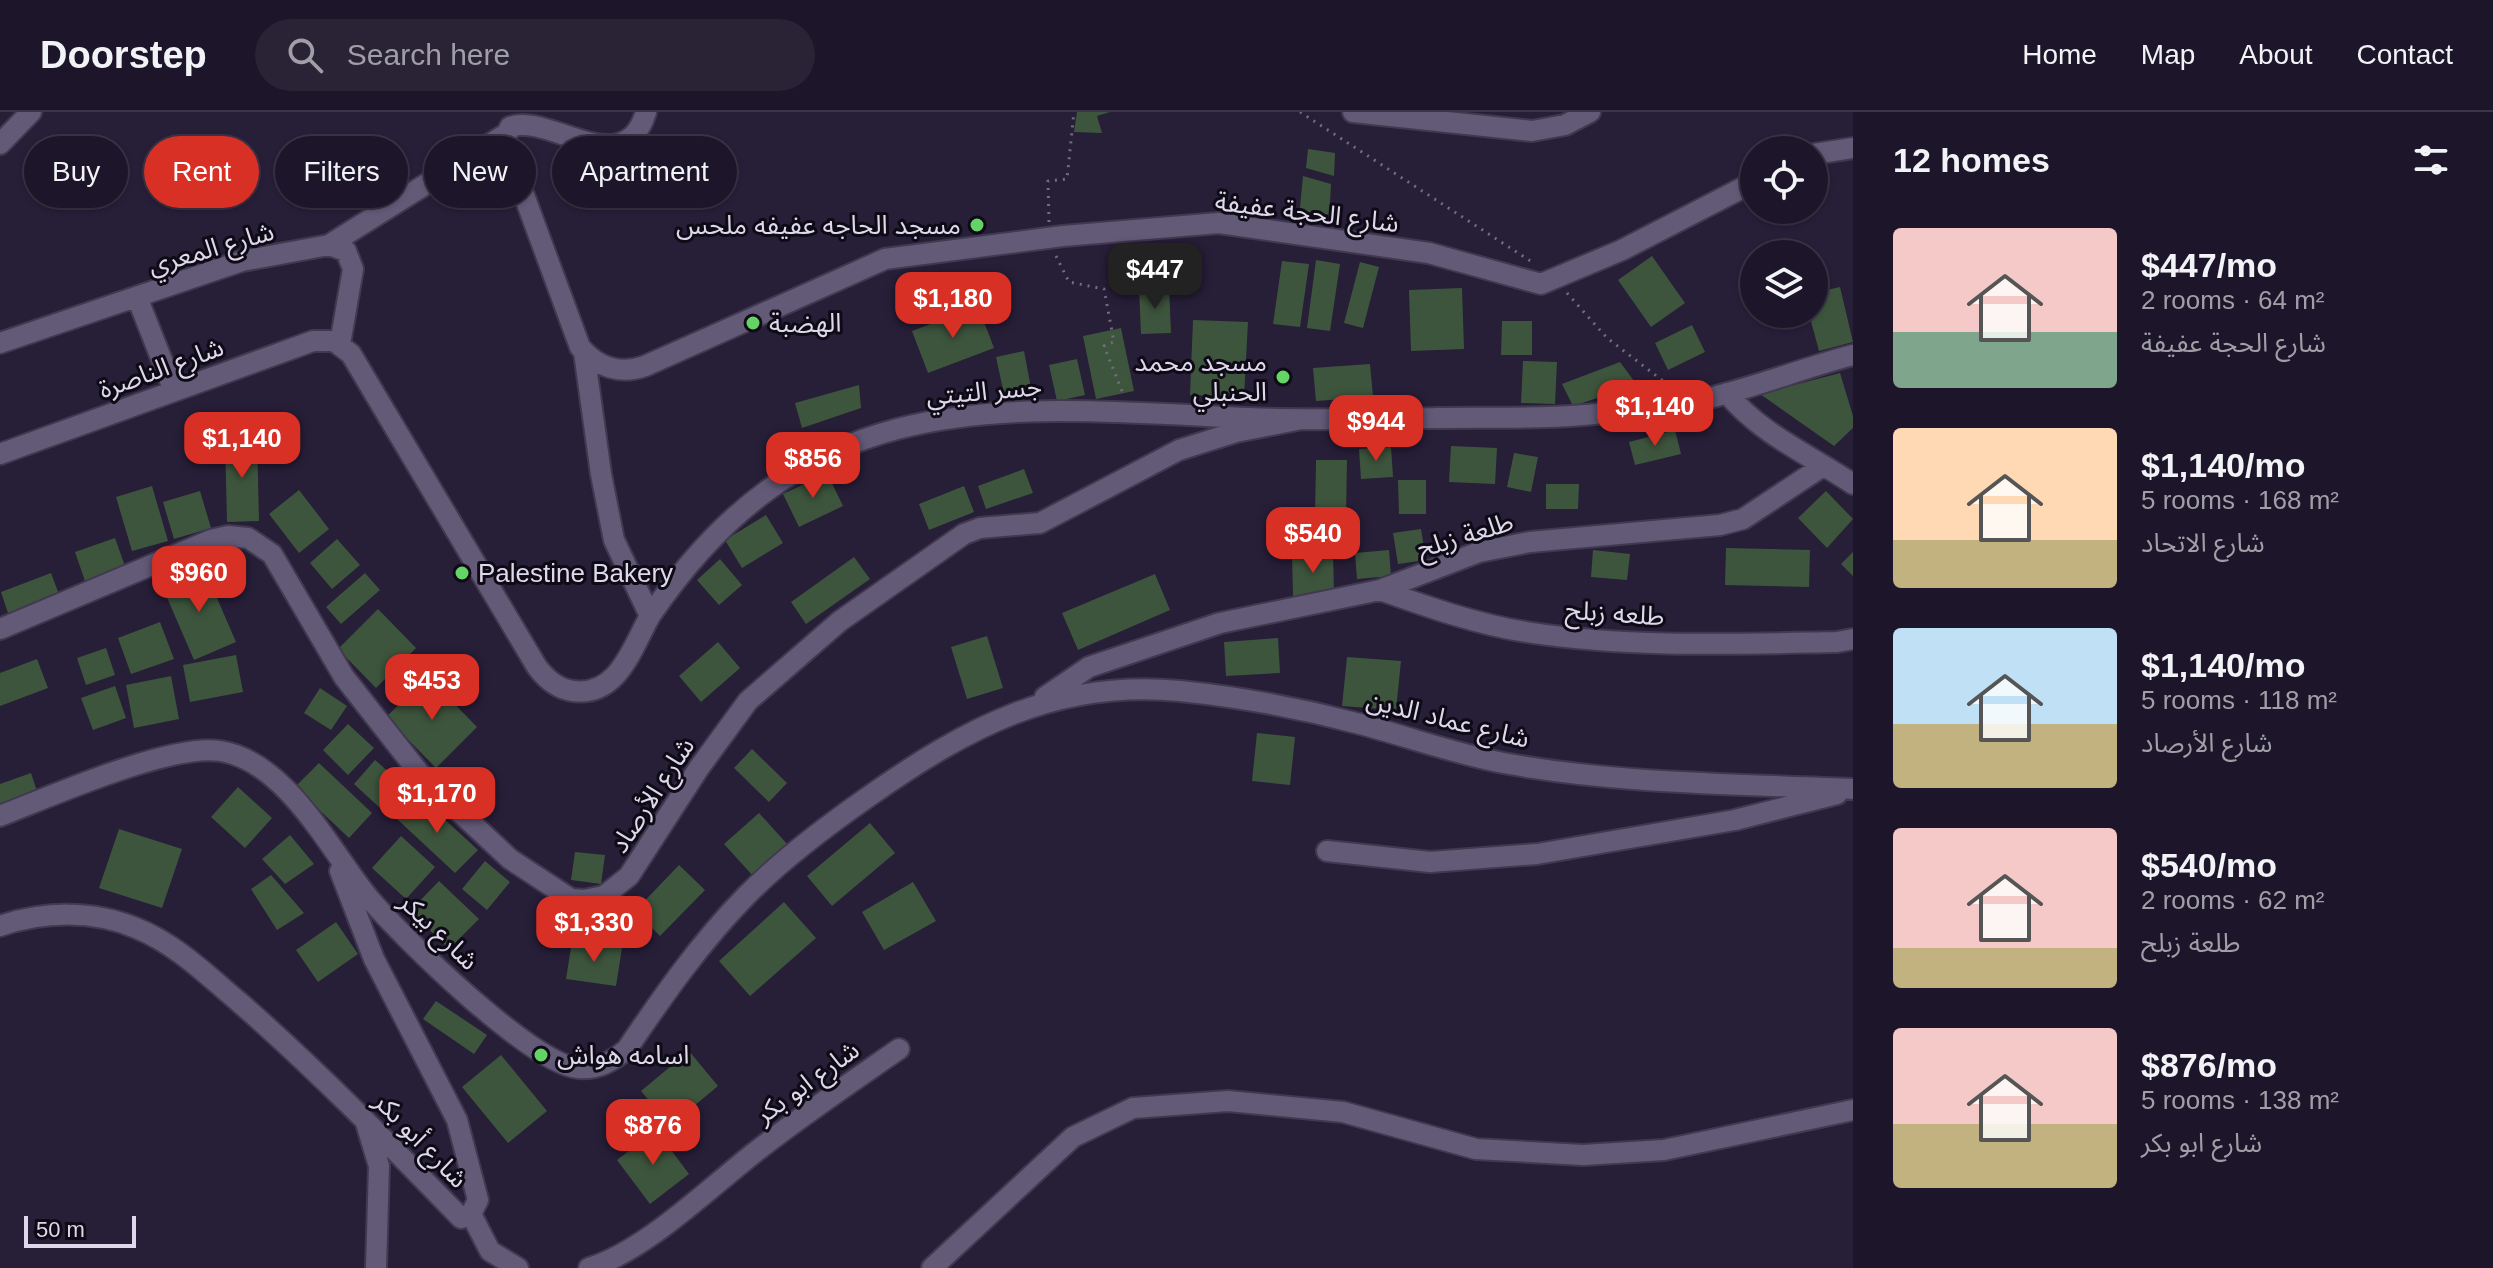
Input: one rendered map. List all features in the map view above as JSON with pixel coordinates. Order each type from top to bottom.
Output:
[{"type":"street","points":[[0,144],[31,112]]},
{"type":"street","points":[[1353,112],[1532,131],[1565,125],[1590,112]]},
{"type":"street","points":[[646,113],[633,134],[614,143],[598,143],[526,121],[510,127],[505,148],[584,352],[614,540],[650,617]]},
{"type":"street","points":[[329,245],[506,134]]},
{"type":"street","points":[[1828,152],[1853,148]]},
{"type":"street","name":"شارع الحجة عفيفة","points":[[584,352],[609,368],[629,370],[885,259],[1053,247],[1219,223],[1429,253],[1541,284],[1622,250],[1740,189]]},
{"type":"street","points":[[329,245],[346,251],[353,269],[340,344]]},
{"type":"street","name":"شارع المعري","points":[[0,343],[242,261],[329,245]]},
{"type":"street","points":[[137,297],[174,391]]},
{"type":"street","name":"شارع الناصرة","points":[[0,454],[313,341],[340,344]]},
{"type":"street","name":"جسر التيتي","points":[[340,344],[351,354],[537,667],[549,681],[575,692],[603,686],[624,665],[650,617],[691,560],[730,520],[797,471],[847,446],[899,427],[953,415],[1009,411],[1130,410],[1297,420]]},
{"type":"street","points":[[1297,420],[1569,416],[1691,402],[1853,355]]},
{"type":"street","points":[[1727,393],[1761,427],[1853,484]]},
{"type":"street","name":"شارع الأرصاد","points":[[0,629],[211,540],[238,536],[257,542],[278,562],[344,677],[424,779],[510,859],[571,899],[594,899],[614,891],[629,876],[699,768],[748,701],[840,621],[964,534],[980,528],[1040,523],[1179,450],[1236,432],[1297,420]]},
{"type":"street","name":"طلعة زبلح","points":[[1034,705],[1089,667],[1220,623],[1380,590],[1492,550],[1530,542],[1720,525],[1743,519],[1823,466]]},
{"type":"street","name":"طلعه زبلح","points":[[1380,590],[1447,614],[1486,623],[1526,632],[1602,640],[1711,644],[1837,642],[1853,639]]},
{"type":"street","name":"شارع عماد الدين","points":[[1034,705],[1109,690],[1181,691],[1298,708],[1509,764],[1692,781],[1853,790]]},
{"type":"street","name":"شارع بيكر","points":[[0,816],[55,794],[187,751],[221,751],[240,756],[268,773],[305,812],[368,897],[481,1007],[557,1062],[576,1068],[597,1067],[616,1059],[627,1049],[704,943],[746,896],[787,858],[929,754],[977,728],[1034,705]]},
{"type":"street","points":[[1327,851],[1430,862],[1537,854],[1735,820],[1853,790]]},
{"type":"street","name":"شارع أبو بكر","points":[[0,926],[43,916],[80,915],[117,921],[151,934],[183,954],[307,1060],[461,1218],[471,1214],[478,1200],[457,1120],[374,959],[331,849]]},
{"type":"street","name":"شارع ابو بكر","points":[[589,1268],[608,1262],[680,1213],[756,1151],[899,1049]]},
{"type":"street","points":[[932,1268],[1073,1137],[1133,1108],[1228,1101],[1343,1112],[1476,1149],[1583,1155],[1664,1150],[1853,1110]]},
{"type":"street","points":[[365,1119],[379,1166],[376,1268]]},
{"type":"street","points":[[471,1214],[492,1262],[518,1268]]},
{"type":"path","points":[[1074,112],[1067,179],[1048,181],[1053,247],[1069,282],[1104,289],[1114,342],[1104,346],[1130,410]]},
{"type":"path","points":[[1300,112],[1532,262]]},
{"type":"path","points":[[1558,278],[1572,300],[1607,338],[1691,402]]},
{"type":"building","points":[[1077,112],[1110,112],[1097,116],[1102,133],[1074,132]]},
{"type":"building","points":[[1308,149],[1335,153],[1334,176],[1306,168]]},
{"type":"building","points":[[1303,176],[1331,184],[1329,222],[1299,218]]},
{"type":"building","points":[[1652,256],[1685,303],[1651,327],[1618,280]]},
{"type":"building","points":[[1316,260],[1340,264],[1330,331],[1307,328]]},
{"type":"building","points":[[1282,261],[1309,264],[1300,327],[1273,324]]},
{"type":"building","points":[[1360,262],[1379,267],[1363,328],[1344,323]]},
{"type":"building","points":[[1169,287],[1171,333],[1141,334],[1139,289]]},
{"type":"building","points":[[1840,287],[1853,342],[1819,351],[1813,328],[1828,328],[1828,290]]},
{"type":"building","points":[[1462,288],[1464,349],[1411,351],[1409,290]]},
{"type":"building","points":[[978,306],[994,348],[928,373],[912,331]]},
{"type":"building","points":[[1193,320],[1248,322],[1244,397],[1190,395]]},
{"type":"building","points":[[1502,321],[1532,321],[1532,355],[1501,355]]},
{"type":"building","points":[[1692,325],[1705,352],[1668,370],[1655,343]]},
{"type":"building","points":[[1121,328],[1134,391],[1096,399],[1083,336]]},
{"type":"building","points":[[1024,351],[1031,388],[1004,394],[996,357]]},
{"type":"building","points":[[1077,359],[1085,395],[1057,401],[1049,365]]},
{"type":"building","points":[[1523,361],[1557,362],[1555,404],[1521,403]]},
{"type":"building","points":[[1620,362],[1637,385],[1573,406],[1562,384]]},
{"type":"building","points":[[1370,364],[1373,397],[1316,401],[1313,368]]},
{"type":"building","points":[[1840,373],[1853,416],[1853,428],[1834,446],[1760,394]]},
{"type":"building","points":[[859,385],[861,408],[802,428],[795,403]]},
{"type":"building","points":[[1675,430],[1681,454],[1635,465],[1629,442]]},
{"type":"building","points":[[257,437],[259,521],[227,522],[225,438]]},
{"type":"building","points":[[1451,446],[1497,448],[1495,484],[1449,482]]},
{"type":"building","points":[[1391,447],[1393,477],[1361,479],[1359,449]]},
{"type":"building","points":[[1514,453],[1538,457],[1531,492],[1507,487]]},
{"type":"building","points":[[1316,460],[1347,460],[1346,518],[1315,518]]},
{"type":"building","points":[[1024,469],[1033,493],[986,509],[978,486]]},
{"type":"building","points":[[827,473],[843,506],[799,527],[783,494]]},
{"type":"building","points":[[1398,480],[1426,480],[1426,514],[1399,514]]},
{"type":"building","points":[[1546,484],[1579,484],[1578,509],[1546,509]]},
{"type":"building","points":[[152,486],[168,541],[132,551],[116,497]]},
{"type":"building","points":[[964,486],[974,512],[929,530],[919,504]]},
{"type":"building","points":[[299,490],[329,529],[299,553],[269,514]]},
{"type":"building","points":[[200,491],[211,528],[174,539],[163,502]]},
{"type":"building","points":[[1826,491],[1853,519],[1827,548],[1798,518]]},
{"type":"building","points":[[766,515],[783,543],[742,568],[725,540]]},
{"type":"building","points":[[1421,529],[1426,560],[1398,564],[1393,533]]},
{"type":"building","points":[[115,538],[126,569],[86,584],[75,552]]},
{"type":"building","points":[[337,539],[360,565],[332,589],[310,563]]},
{"type":"building","points":[[1726,548],[1810,550],[1809,587],[1725,585]]},
{"type":"building","points":[[1389,550],[1391,576],[1357,579],[1355,553]]},
{"type":"building","points":[[1593,550],[1630,554],[1627,580],[1591,577]]},
{"type":"building","points":[[1853,552],[1853,576],[1841,564]]},
{"type":"building","points":[[1333,553],[1334,595],[1293,596],[1292,555]]},
{"type":"building","points":[[854,557],[870,579],[806,624],[791,602]]},
{"type":"building","points":[[720,559],[742,585],[719,605],[697,580]]},
{"type":"building","points":[[204,568],[236,642],[194,660],[162,586]]},
{"type":"building","points":[[51,573],[60,597],[9,616],[1,592]]},
{"type":"building","points":[[365,573],[380,590],[341,624],[326,607]]},
{"type":"building","points":[[1155,574],[1170,610],[1078,650],[1062,613]]},
{"type":"building","points":[[378,609],[416,648],[376,688],[338,649]]},
{"type":"building","points":[[160,622],[174,659],[131,674],[118,638]]},
{"type":"building","points":[[987,636],[1003,688],[967,699],[951,647]]},
{"type":"building","points":[[1278,638],[1280,673],[1226,676],[1224,642]]},
{"type":"building","points":[[718,642],[740,668],[701,702],[679,676]]},
{"type":"building","points":[[106,648],[115,675],[86,685],[77,658]]},
{"type":"building","points":[[236,655],[243,692],[190,702],[183,665]]},
{"type":"building","points":[[1347,657],[1401,661],[1396,710],[1342,706]]},
{"type":"building","points":[[37,659],[48,688],[0,706],[0,673]]},
{"type":"building","points":[[171,676],[179,719],[134,728],[126,685]]},
{"type":"building","points":[[428,677],[477,727],[436,768],[386,717]]},
{"type":"building","points":[[115,686],[126,718],[93,730],[81,698]]},
{"type":"building","points":[[320,688],[347,706],[331,730],[304,713]]},
{"type":"building","points":[[348,724],[374,748],[348,775],[323,750]]},
{"type":"building","points":[[1257,733],[1295,737],[1290,785],[1252,781]]},
{"type":"building","points":[[752,749],[787,783],[769,802],[734,768]]},
{"type":"building","points":[[375,760],[401,783],[380,808],[354,784]]},
{"type":"building","points":[[319,763],[372,813],[349,838],[295,787]]},
{"type":"building","points":[[31,773],[37,791],[0,804],[0,784]]},
{"type":"building","points":[[238,787],[272,818],[245,848],[211,817]]},
{"type":"building","points":[[419,796],[478,850],[455,873],[397,819]]},
{"type":"building","points":[[759,813],[788,845],[753,876],[724,844]]},
{"type":"building","points":[[870,823],[895,853],[832,906],[807,876]]},
{"type":"building","points":[[119,829],[182,849],[162,908],[99,888]]},
{"type":"building","points":[[290,835],[314,864],[285,884],[262,859]]},
{"type":"building","points":[[401,836],[435,867],[406,899],[372,868]]},
{"type":"building","points":[[575,852],[605,855],[601,884],[571,880]]},
{"type":"building","points":[[485,861],[510,882],[487,910],[462,889]]},
{"type":"building","points":[[679,865],[705,890],[660,936],[635,911]]},
{"type":"building","points":[[271,875],[304,913],[277,930],[251,889]]},
{"type":"building","points":[[439,881],[479,919],[449,949],[410,911]]},
{"type":"building","points":[[913,882],[936,921],[884,950],[862,912]]},
{"type":"building","points":[[784,902],[816,938],[750,996],[719,961]]},
{"type":"building","points":[[336,922],[358,954],[318,982],[296,950]]},
{"type":"building","points":[[572,941],[622,948],[616,986],[566,979]]},
{"type":"building","points":[[436,1001],[487,1035],[474,1054],[423,1019]]},
{"type":"building","points":[[689,1051],[718,1086],[670,1126],[641,1091]]},
{"type":"building","points":[[501,1055],[547,1111],[508,1143],[462,1087]]},
{"type":"building","points":[[656,1130],[689,1174],[650,1204],[617,1160]]},
{"type":"place","name":"مسجد الحاجه عفيفه ملحس","points":[[977,225]]},
{"type":"place","name":"الهضبة","points":[[753,323]]},
{"type":"place","name":"مسجد محمد الحنبلي","points":[[1283,377]]},
{"type":"place","name":"Palestine Bakery","points":[[462,573]]},
{"type":"place","name":"اسامه هواش","points":[[541,1055]]}]
